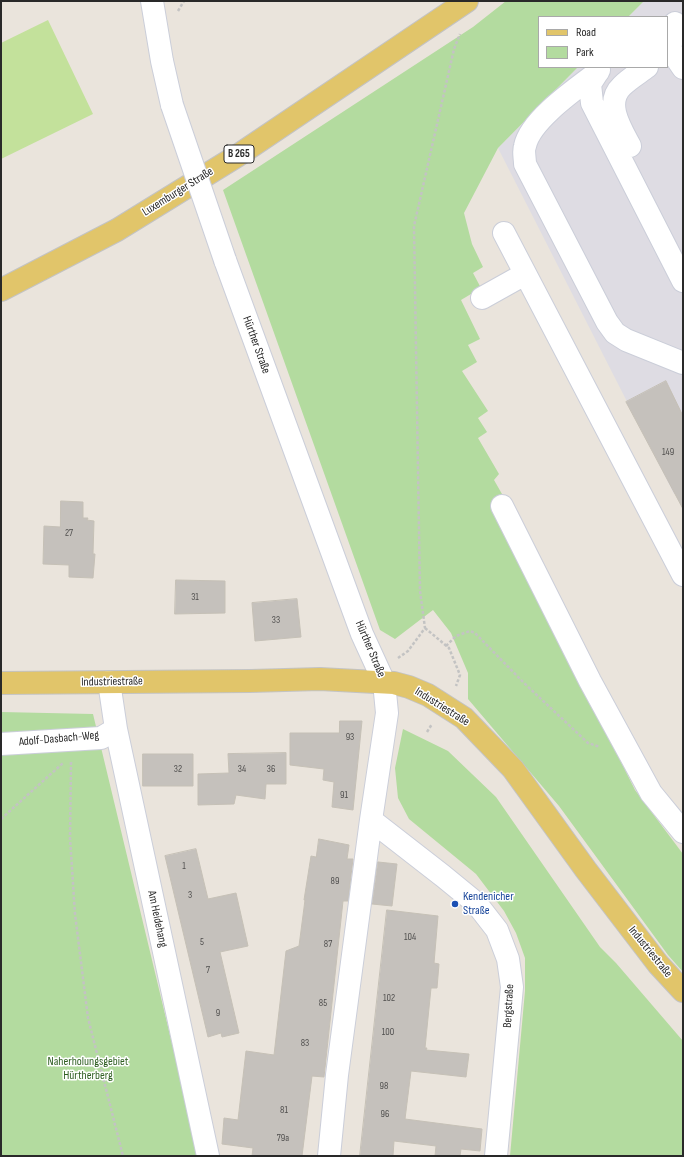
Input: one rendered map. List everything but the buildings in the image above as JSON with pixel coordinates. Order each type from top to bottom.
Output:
[{"type":"main road","name":"Luxemburger Straße","points":[[1,290],[117,230],[217,168],[467,1]]},
{"type":"main road","name":"Industriestraße","points":[[1,683],[320,680],[394,683],[409,687],[428,695],[464,718],[514,769],[586,870],[658,964],[683,991]]},
{"type":"street","name":"Hürther Straße","points":[[152,1],[162,61],[172,105],[225,260],[362,634],[384,682]]},
{"type":"street","points":[[674,33],[683,68]]},
{"type":"street","points":[[646,68],[621,87],[616,95],[614,107],[617,120],[683,248]]},
{"type":"street","points":[[601,69],[590,84],[592,103],[683,281]]},
{"type":"street","points":[[601,69],[546,114],[530,133],[524,146],[525,164],[607,322],[615,333],[626,340],[683,363]]},
{"type":"street","points":[[504,233],[683,575]]},
{"type":"street","points":[[482,298],[525,274]]},
{"type":"street","points":[[502,506],[590,681],[651,793],[683,832]]},
{"type":"street","name":"Am Heidehang","points":[[109,682],[116,729],[208,1156]]},
{"type":"street","points":[[329,1156],[337,1075],[371,820],[388,713],[384,682]]},
{"type":"street","name":"Adolf-Dasbach-Weg","points":[[1,744],[102,738],[116,729]]},
{"type":"street","name":"Bergstraße","points":[[371,820],[476,903],[497,930],[508,959],[512,987],[496,1156]]},
{"type":"path","points":[[455,689],[460,675],[449,648],[425,628],[420,591],[414,226],[454,49],[463,28]]},
{"type":"path","points":[[396,660],[408,651],[425,628]]},
{"type":"path","points":[[446,646],[456,636],[470,631],[475,633],[524,683],[588,743],[598,747],[607,746],[623,740]]},
{"type":"path","points":[[71,756],[70,838],[75,914],[88,1018],[123,1156]]},
{"type":"path","points":[[1,819],[65,762]]},
{"type":"shaded area","points":[[644,1],[683,1],[683,489],[674,494],[498,148],[577,68],[668,68],[668,16],[629,16]]},
{"type":"green space","points":[[506,1],[644,1],[629,16],[538,16],[538,68],[577,68],[498,148],[464,213],[472,244],[483,267],[473,273],[481,288],[461,300],[480,339],[468,345],[477,362],[462,371],[488,411],[478,418],[487,432],[478,438],[499,474],[494,480],[502,494],[492,502],[635,790],[683,854],[683,972],[668,955],[559,806],[468,699],[468,673],[451,633],[433,610],[395,639],[380,630],[223,190],[473,27]]},
{"type":"green space","points":[[48,20],[93,114],[1,159],[1,43]]},
{"type":"green space","name":"Naherholungsgebiet Hürtherberg","points":[[1,712],[93,714],[199,1156],[1,1156]]},
{"type":"green space","points":[[403,729],[448,751],[496,797],[600,947],[616,963],[683,1041],[683,1156],[510,1156],[525,991],[525,958],[516,933],[504,911],[476,874],[409,819],[398,798],[395,768]]},
{"type":"place","name":"Kendenicher Straße","points":[[455,904]]}]
